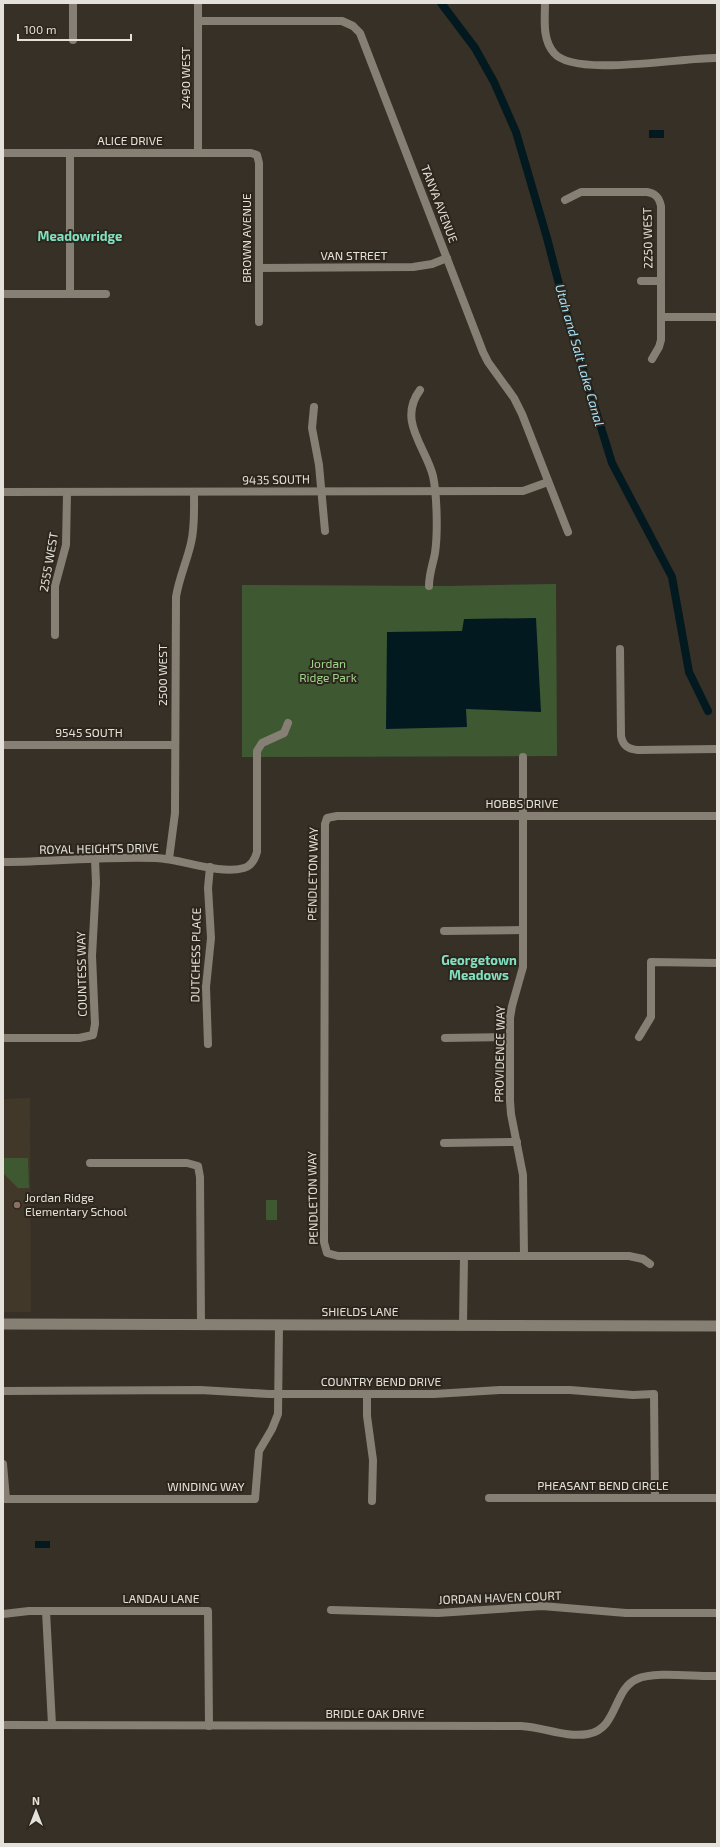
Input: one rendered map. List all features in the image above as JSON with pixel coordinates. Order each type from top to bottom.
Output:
[{"type":"main road","name":"SHIELDS LANE","points":[[3,1324],[717,1326]]},
{"type":"street","points":[[73,3],[73,40]]},
{"type":"street","name":"2490 WEST","points":[[198,3],[198,153]]},
{"type":"street","points":[[545,3],[545,30],[547,40],[555,54],[568,62],[581,65],[640,64],[691,58],[717,58]]},
{"type":"street","name":"TANYA AVENUE","points":[[198,21],[342,21],[356,29],[363,38],[483,352],[488,362],[514,398],[527,426],[568,532]]},
{"type":"street","name":"ALICE DRIVE","points":[[3,153],[251,153],[257,155]]},
{"type":"street","points":[[70,153],[70,294]]},
{"type":"street","name":"BROWN AVENUE","points":[[257,155],[259,163],[258,322]]},
{"type":"street","name":"2250 WEST","points":[[564,200],[574,194],[585,191],[647,192],[656,196],[660,206],[661,317],[660,343],[652,359]]},
{"type":"street","name":"VAN STREET","points":[[259,268],[413,268],[432,264],[447,258]]},
{"type":"street","name":"2250 WEST","points":[[641,281],[661,281]]},
{"type":"street","points":[[3,294],[106,294]]},
{"type":"street","points":[[661,317],[717,317]]},
{"type":"street","points":[[420,390],[412,404],[413,426],[418,443],[432,476],[434,492],[435,548],[429,586]]},
{"type":"street","points":[[314,407],[312,428],[317,452],[325,531]]},
{"type":"street","name":"9435 SOUTH","points":[[3,492],[194,493],[523,491],[548,482]]},
{"type":"street","name":"2555 WEST","points":[[55,635],[55,586],[66,545],[67,493]]},
{"type":"street","name":"2500 WEST","points":[[169,859],[174,813],[176,597],[180,576],[191,543],[194,519],[194,493]]},
{"type":"street","points":[[620,649],[621,736],[624,745],[628,748],[638,750],[717,749]]},
{"type":"street","name":"ROYAL HEIGHTS DRIVE","points":[[3,862],[48,862],[95,859],[169,859],[210,867],[244,868],[251,864],[256,858],[257,751],[262,743],[284,733],[288,723]]},
{"type":"street","name":"9545 SOUTH","points":[[3,745],[175,745]]},
{"type":"street","name":"PROVIDENCE WAY","points":[[523,757],[523,967],[512,1006],[510,1037],[511,1114],[523,1175],[524,1256]]},
{"type":"street","name":"HOBBS DRIVE","points":[[327,818],[337,816],[717,816]]},
{"type":"street","name":"PENDLETON WAY","points":[[327,818],[324,830],[325,1248],[327,1253],[338,1256],[629,1256],[644,1260],[650,1264]]},
{"type":"street","name":"COUNTESS WAY","points":[[3,1038],[84,1038],[94,1035],[95,1024],[92,956],[96,883],[95,859]]},
{"type":"street","name":"DUTCHESS PLACE","points":[[208,1044],[206,987],[211,938],[208,888],[210,867]]},
{"type":"street","points":[[444,930],[524,930]]},
{"type":"street","points":[[639,1037],[651,1017],[651,962],[717,963]]},
{"type":"street","points":[[445,1038],[510,1037]]},
{"type":"street","points":[[444,1143],[517,1142]]},
{"type":"street","points":[[90,1163],[188,1163],[198,1166],[200,1177],[201,1325]]},
{"type":"street","points":[[463,1325],[464,1256]]},
{"type":"street","name":"WINDING WAY","points":[[5,1499],[255,1498],[260,1450],[276,1421],[279,1325]]},
{"type":"street","name":"COUNTRY BEND DRIVE","points":[[3,1391],[200,1390],[278,1394],[367,1394],[570,1390],[633,1395],[654,1394],[655,1498]]},
{"type":"street","points":[[367,1394],[367,1416],[373,1460],[372,1501]]},
{"type":"street","points":[[3,1464],[6,1476],[5,1499]]},
{"type":"street","name":"PHEASANT BEND CIRCLE","points":[[489,1498],[717,1498]]},
{"type":"street","name":"JORDAN HAVEN COURT","points":[[331,1610],[438,1612],[542,1606],[626,1613],[717,1613]]},
{"type":"street","points":[[3,1614],[46,1610],[52,1725]]},
{"type":"street","name":"LANDAU LANE","points":[[46,1610],[208,1611],[209,1726]]},
{"type":"street","name":"BRIDLE OAK DRIVE","points":[[3,1725],[521,1726],[573,1735],[588,1734],[596,1732],[609,1721],[625,1690],[636,1679],[653,1676],[717,1676]]},
{"type":"shaded area","name":"Jordan Ridge Elementary School","points":[[30,1098],[31,1312],[3,1312],[3,1099]]},
{"type":"green space","name":"Jordan Ridge Park","points":[[556,584],[557,756],[242,757],[242,585],[446,586]]},
{"type":"green space","points":[[3,1158],[28,1158],[29,1188],[18,1188],[3,1173]]},
{"type":"green space","points":[[266,1200],[277,1200],[277,1220],[266,1220]]},
{"type":"water","points":[[649,130],[664,130],[664,138],[649,138]]},
{"type":"water","points":[[536,618],[541,712],[466,709],[467,727],[386,729],[387,632],[462,631],[464,619]]},
{"type":"water","points":[[35,1541],[50,1541],[50,1548],[35,1548]]},
{"type":"waterway","name":"Utah and Salt Lake Canal","points":[[441,3],[475,48],[494,82],[516,132],[547,238],[572,334],[612,463],[672,577],[689,672],[708,711]]},
{"type":"place","name":"Jordan Ridge Elementary School","points":[[17,1205]]},
{"type":"district","name":"Meadowridge","points":[[80,236]]},
{"type":"district","name":"Georgetown Meadows","points":[[479,968]]}]
